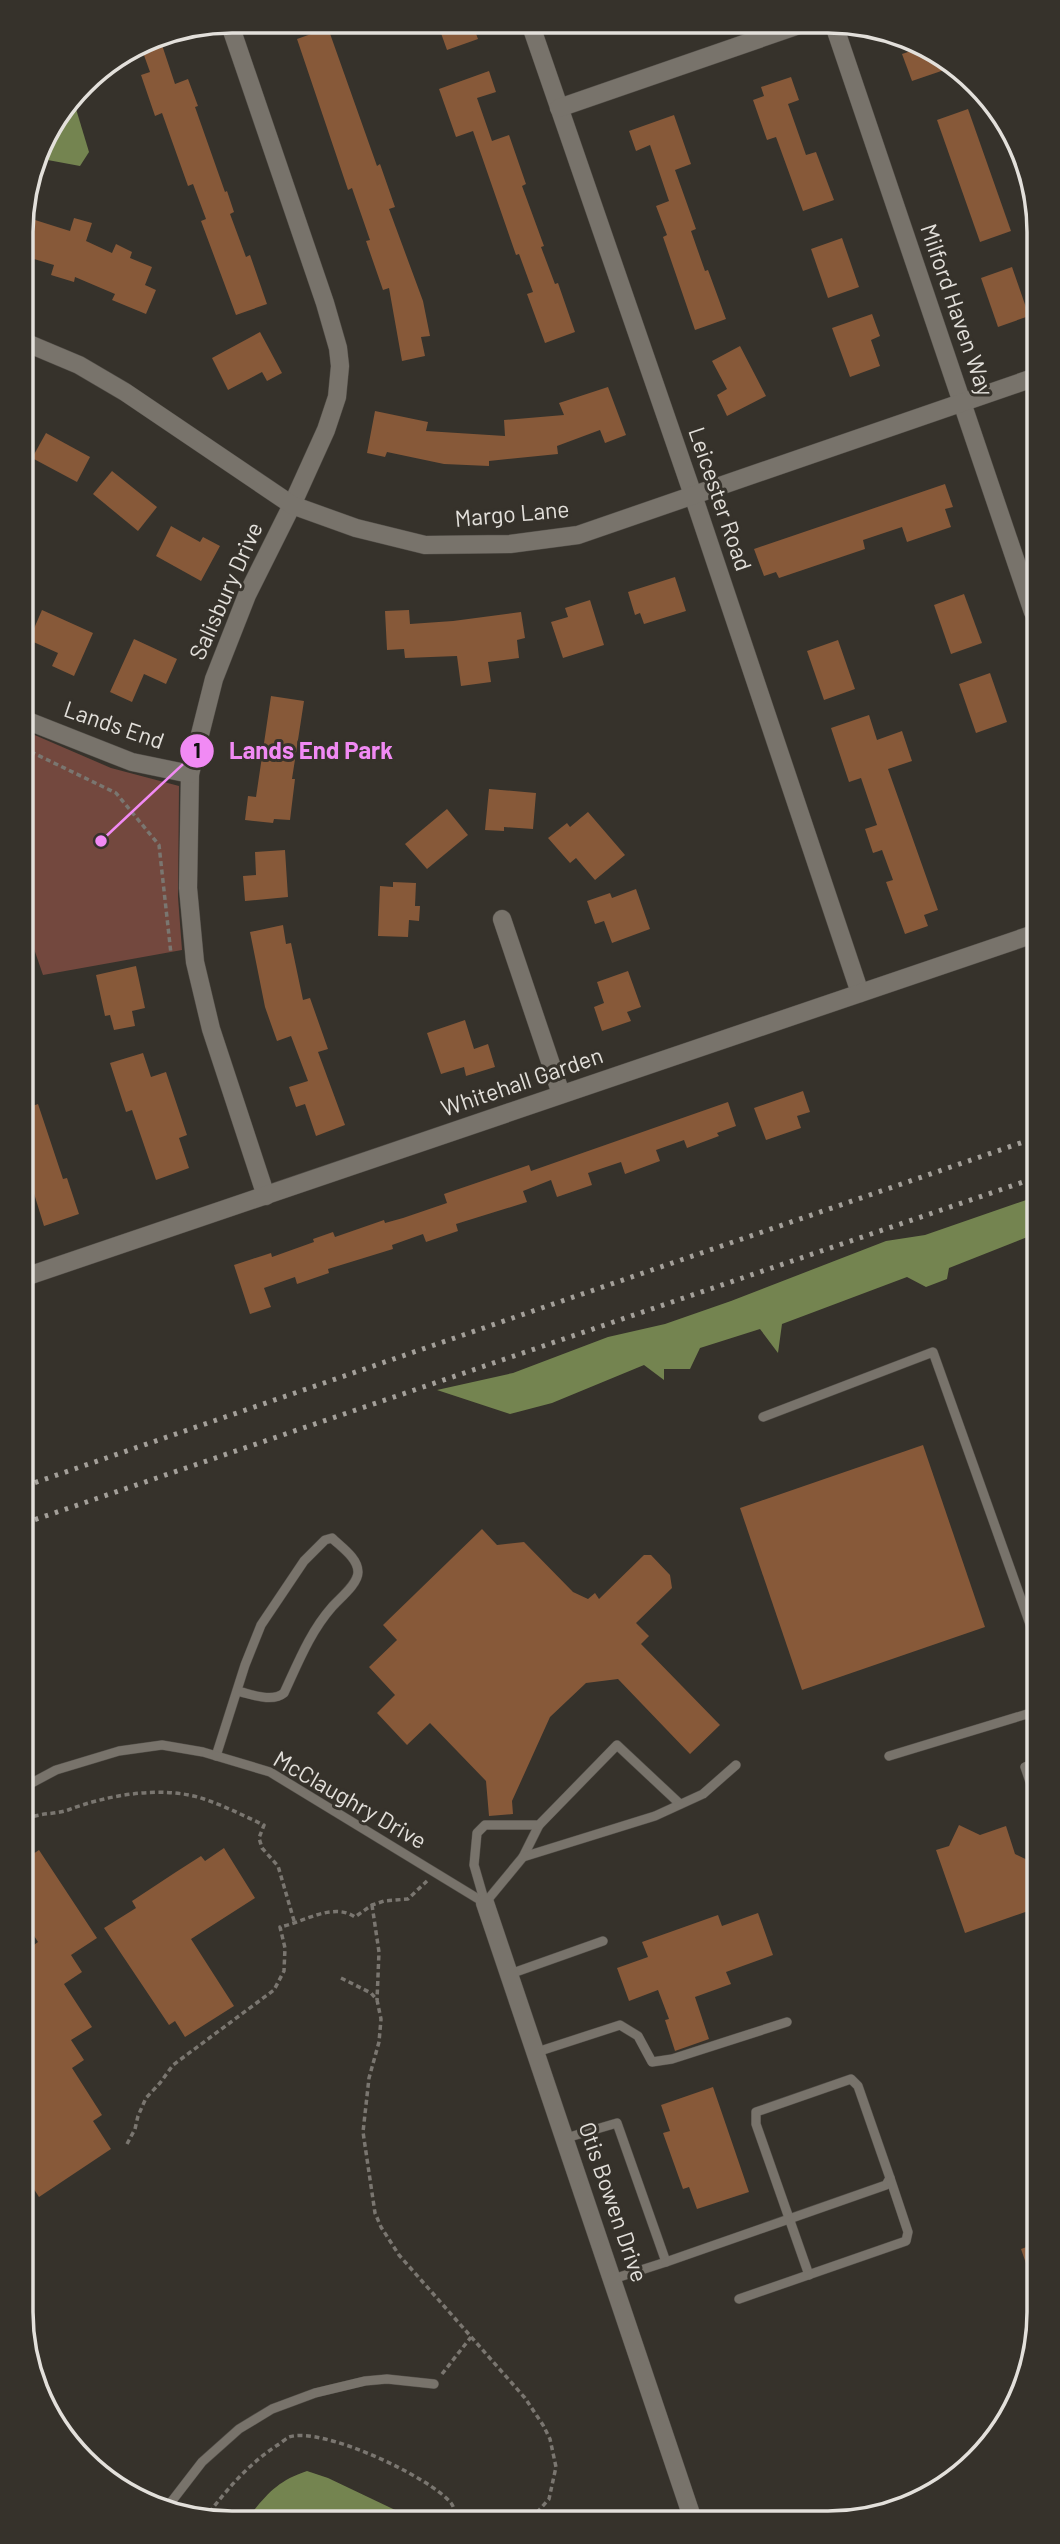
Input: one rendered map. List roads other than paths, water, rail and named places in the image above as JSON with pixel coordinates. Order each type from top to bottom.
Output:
[{"type":"street","name":"Leicester Road","points":[[534,33],[693,495],[860,993]]},
{"type":"street","points":[[559,107],[773,33]]},
{"type":"street","name":"Salisbury Drive","points":[[233,34],[325,303],[338,348],[340,366],[337,397],[326,430],[247,595],[214,679],[190,774],[188,888],[195,962],[211,1029],[266,1196]]},
{"type":"street","name":"Milford Haven Way","points":[[837,34],[1027,594]]},
{"type":"street","name":"Margo Lane","points":[[34,346],[79,365],[125,392],[292,505],[356,527],[425,545],[510,544],[578,535],[1027,380]]},
{"type":"street","name":"Lands End","points":[[34,723],[132,762],[190,774]]},
{"type":"street","points":[[502,919],[561,1094]]},
{"type":"street","name":"Whitehall Garden","points":[[33,1274],[1027,936]]},
{"type":"street","name":"Otis Bowen Drive","points":[[485,1903],[690,2511]]},
{"type":"lane","points":[[763,1417],[933,1352],[1026,1611]]},
{"type":"lane","points":[[216,1756],[245,1665],[261,1625],[304,1561],[324,1540],[331,1538],[354,1560],[358,1568],[357,1578],[323,1618],[280,1697],[271,1698],[237,1691]]},
{"type":"lane","points":[[889,1756],[1026,1715]]},
{"type":"lane","name":"McClaughry Drive","points":[[33,1782],[56,1770],[119,1751],[162,1745],[216,1756],[270,1772],[485,1903]]},
{"type":"lane","points":[[485,1903],[523,1857],[539,1825],[617,1745],[680,1804]]},
{"type":"lane","points":[[523,1857],[654,1816],[703,1794],[736,1765]]},
{"type":"lane","points":[[485,1903],[474,1865],[477,1833],[485,1825],[539,1825]]},
{"type":"lane","points":[[510,1974],[603,1941]]},
{"type":"lane","points":[[537,2052],[620,2025],[638,2036],[652,2062],[672,2059],[787,2022]]},
{"type":"lane","points":[[739,2299],[810,2275],[906,2241],[908,2232],[890,2178],[858,2086],[851,2079],[756,2112],[755,2124],[810,2275]]},
{"type":"lane","points":[[566,2138],[617,2123],[666,2262]]},
{"type":"lane","points":[[613,2279],[886,2185],[890,2178]]},
{"type":"lane","points":[[172,2501],[202,2462],[239,2429],[272,2409],[315,2393],[365,2381],[387,2379],[434,2384]]},
{"type":"railway","points":[[33,1483],[1027,1141]]},
{"type":"railway","points":[[33,1520],[1027,1181]]},
{"type":"place","name":"Lands End Park","points":[[101,841]]}]
